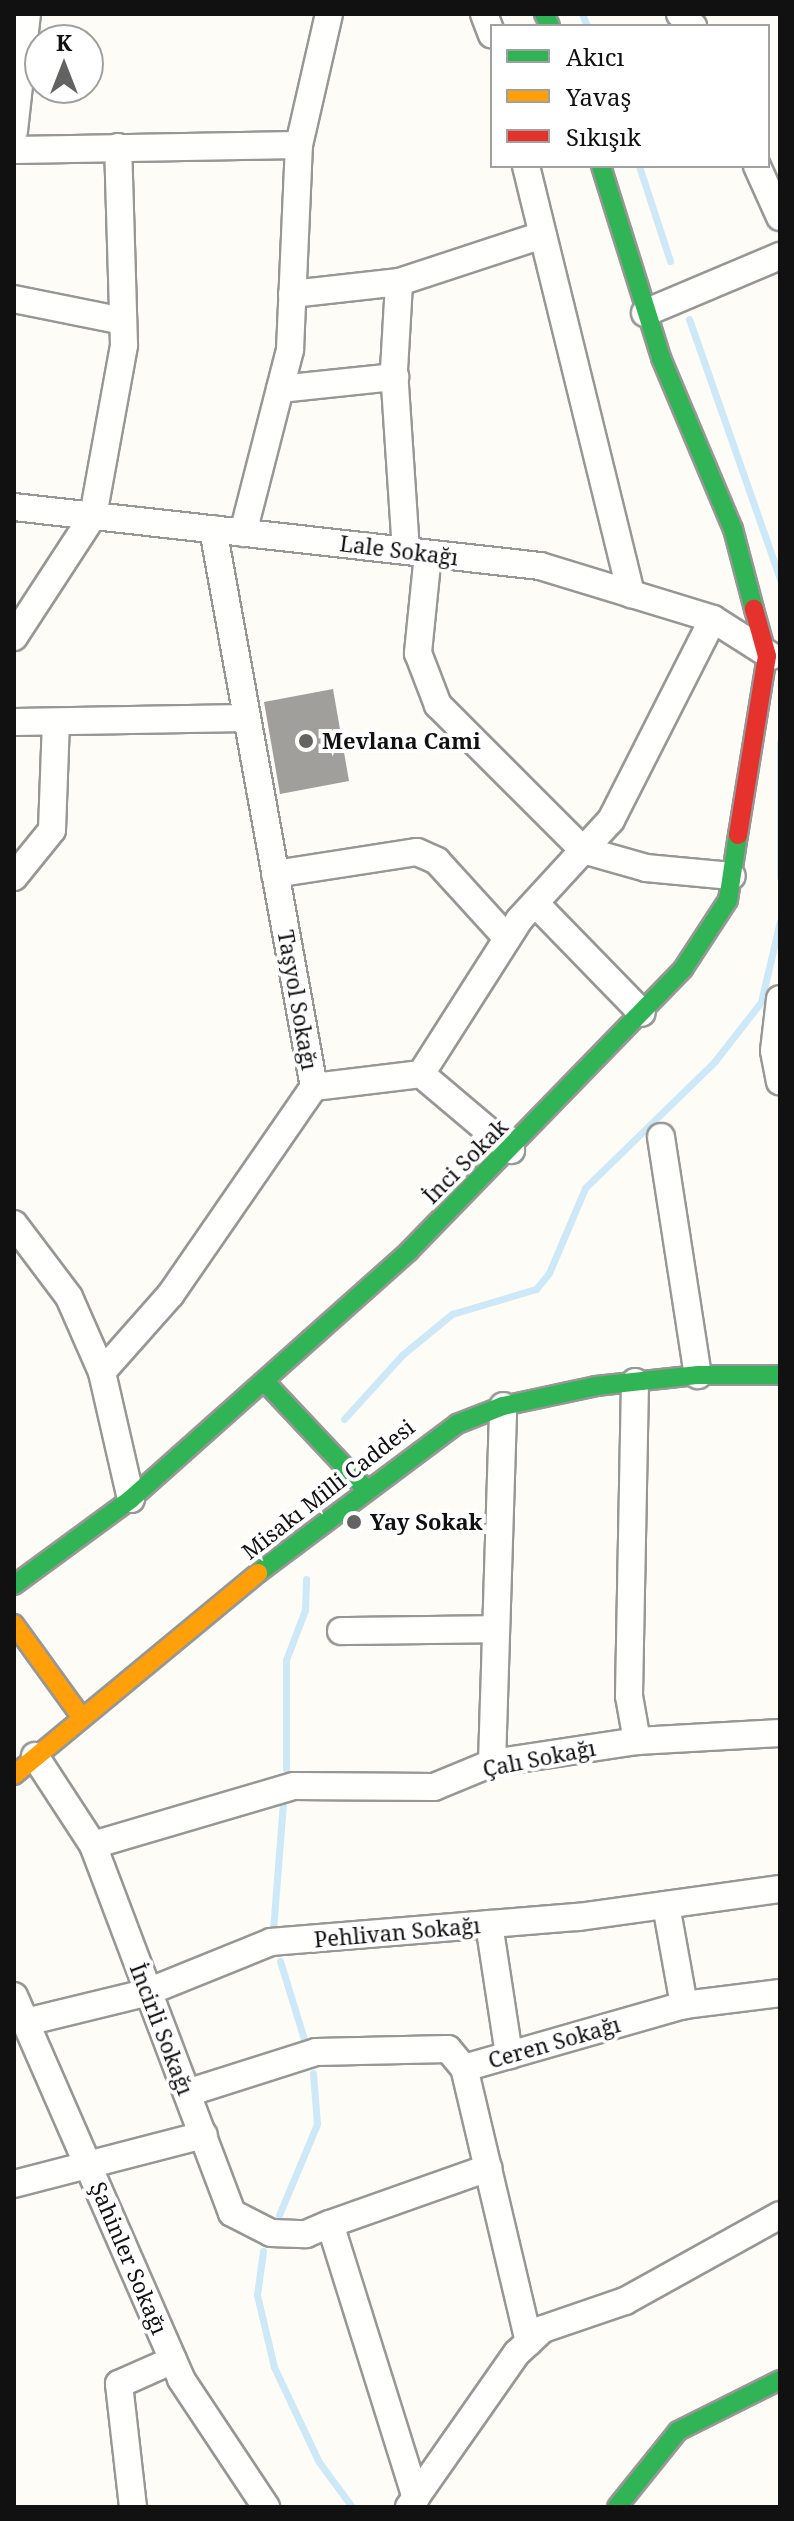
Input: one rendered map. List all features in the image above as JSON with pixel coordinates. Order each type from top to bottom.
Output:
[{"type":"street","points":[[14,131],[27,14]]},
{"type":"street","points":[[243,533],[290,350],[299,145],[329,14]]},
{"type":"street","points":[[14,150],[299,145]]},
{"type":"street","points":[[14,637],[93,516],[123,321],[118,147]]},
{"type":"street","points":[[526,168],[631,594]]},
{"type":"street","points":[[602,168],[645,313],[733,529],[773,657]]},
{"type":"street","points":[[758,168],[780,217]]},
{"type":"street","points":[[292,294],[399,282],[542,235]]},
{"type":"street","points":[[645,313],[780,256]]},
{"type":"street","points":[[399,282],[395,377],[417,553],[418,653],[438,705],[583,850],[646,868],[732,876]]},
{"type":"street","points":[[14,299],[123,321]]},
{"type":"street","points":[[280,389],[395,377]]},
{"type":"street","name":"Lale Sokağı","points":[[14,507],[540,566],[713,619],[773,657]]},
{"type":"street","name":"Taşyol Sokağı","points":[[102,1372],[171,1294],[314,1087],[213,529]]},
{"type":"street","points":[[421,1074],[507,938],[583,850],[634,782],[713,619]]},
{"type":"street","name":"İnci Sokak","points":[[15,1579],[131,1499],[265,1382],[511,1150],[642,1013],[711,933],[732,876],[773,657]]},
{"type":"street","points":[[14,722],[247,718]]},
{"type":"street","points":[[14,877],[52,830],[56,722]]},
{"type":"street","points":[[275,874],[417,852],[437,861],[507,938]]},
{"type":"street","points":[[535,903],[642,1013]]},
{"type":"street","points":[[780,999],[774,1051],[780,1081]]},
{"type":"street","points":[[314,1087],[421,1074],[511,1150]]},
{"type":"street","points":[[661,1137],[698,1375]]},
{"type":"street","points":[[14,1224],[69,1297],[102,1372],[131,1499]]},
{"type":"street","name":"Misakı Milli Caddesi","points":[[14,1775],[364,1487],[430,1440],[503,1406],[635,1382],[698,1375],[780,1375]]},
{"type":"street","points":[[265,1382],[364,1487]]},
{"type":"street","points":[[635,1382],[629,1696],[637,1741]]},
{"type":"street","points":[[492,1763],[503,1406]]},
{"type":"street","points":[[14,1624],[82,1718]]},
{"type":"street","points":[[341,1631],[496,1629]]},
{"type":"street","name":"Çalı Sokağı","points":[[93,1845],[294,1786],[434,1787],[492,1763],[637,1741],[780,1733]]},
{"type":"street","name":"İncirli Sokağı","points":[[35,1756],[93,1845],[145,1993],[204,2135],[232,2213],[271,2233],[306,2234],[488,2168]]},
{"type":"street","name":"Pehlivan Sokağı","points":[[26,2022],[145,1993],[271,1942],[489,1924],[780,1889]]},
{"type":"street","points":[[666,1905],[684,2005]]},
{"type":"street","points":[[489,1924],[509,2055]]},
{"type":"street","name":"Ceren Sokağı","points":[[529,2342],[464,2068],[684,2005],[780,1993]]},
{"type":"street","name":"Şahinler Sokağı","points":[[14,1996],[173,2360],[266,2507]]},
{"type":"street","points":[[187,2093],[316,2052],[448,2049],[464,2068]]},
{"type":"street","points":[[14,2184],[87,2161],[204,2135]]},
{"type":"street","points":[[413,2502],[529,2342],[543,2329],[625,2301],[780,2215]]},
{"type":"street","points":[[330,2224],[413,2502]]},
{"type":"street","points":[[133,2507],[119,2384],[173,2360]]},
{"type":"street","points":[[617,2507],[678,2431],[780,2380]]},
{"type":"building","name":"Mevlana Cami","points":[[333,689],[349,781],[280,794],[264,702]]},
{"type":"waterway","points":[[582,14],[586,24]]},
{"type":"waterway","points":[[640,168],[670,261]]},
{"type":"waterway","points":[[689,319],[780,579]]},
{"type":"waterway","points":[[780,743],[780,877]]},
{"type":"waterway","points":[[344,1419],[402,1355],[452,1314],[536,1289],[549,1273],[585,1188],[715,1061],[761,1002],[780,921]]},
{"type":"waterway","points":[[286,1769],[286,1660],[305,1610],[306,1579]]},
{"type":"waterway","points":[[273,1930],[283,1804]]},
{"type":"waterway","points":[[280,1961],[304,2039]]},
{"type":"waterway","points":[[279,2215],[317,2124],[313,2073]]},
{"type":"waterway","points":[[263,2251],[257,2295],[274,2367],[319,2462],[352,2507]]},
{"type":"traffic: fast","points":[[544,14],[549,24]]},
{"type":"traffic: fast","points":[[602,168],[661,358],[733,529],[754,609]]},
{"type":"traffic: fast","points":[[14,1585],[131,1499],[409,1251],[683,969],[728,900],[738,835]]},
{"type":"traffic: fast","points":[[258,1573],[457,1424],[503,1406],[596,1386],[698,1375],[780,1375]]},
{"type":"traffic: fast","points":[[265,1382],[364,1487]]},
{"type":"traffic: fast","points":[[617,2507],[678,2431],[780,2380]]},
{"type":"traffic: slow","points":[[14,1775],[258,1573]]},
{"type":"traffic: slow","points":[[14,1624],[82,1718]]},
{"type":"traffic: jam","points":[[738,835],[767,656],[754,609]]},
{"type":"place","name":"Mevlana Cami","points":[[306,741]]},
{"type":"place","name":"Yay Sokak","points":[[354,1522]]}]
